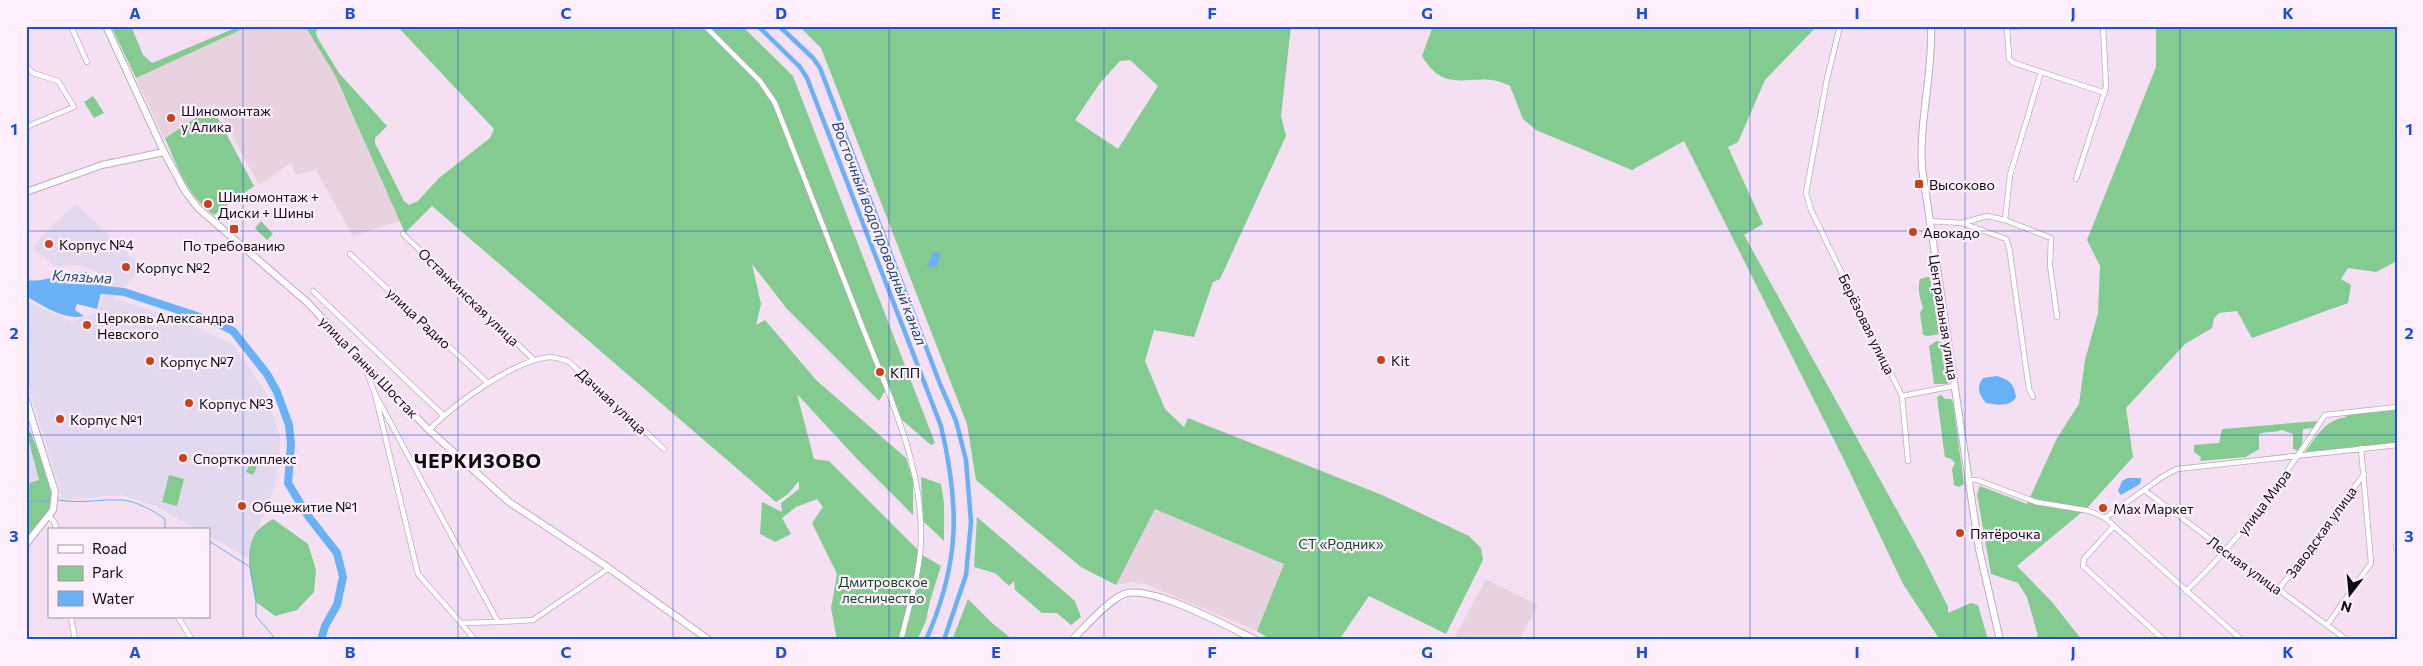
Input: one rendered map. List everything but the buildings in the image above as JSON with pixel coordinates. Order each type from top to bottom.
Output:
[{"type":"main road","name":"улица Ганны Шостак","points":[[106,26],[164,152],[185,191],[198,208],[308,303],[429,430],[509,502],[609,568],[709,640]]},
{"type":"main road","name":"Центральная улица","points":[[1931,26],[1931,66],[1921,132],[1922,168],[1984,578],[2000,640]]},
{"type":"main road","points":[[26,192],[102,165],[164,152]]},
{"type":"main road","points":[[26,400],[54,498],[49,516],[26,544]]},
{"type":"main road","points":[[1072,640],[1113,601],[1126,593],[1145,594],[1177,604],[1256,640]]},
{"type":"street","points":[[71,26],[88,62]]},
{"type":"street","points":[[705,26],[760,81],[774,103],[886,388],[910,456],[916,482],[921,535],[918,567],[901,640]]},
{"type":"street","name":"Берёзовая улица","points":[[1840,26],[1827,79],[1806,193],[1812,210],[1902,396],[1908,461]]},
{"type":"street","points":[[2023,26],[2007,27],[2009,59],[2014,64],[2105,93]]},
{"type":"street","points":[[2076,179],[2105,93],[2103,26]]},
{"type":"street","points":[[26,66],[33,72],[58,81],[74,107],[26,127]]},
{"type":"street","points":[[2005,220],[2010,175],[2041,72]]},
{"type":"street","points":[[1962,223],[1987,216],[2005,220],[2051,238],[2050,265],[2057,317]]},
{"type":"street","points":[[1929,221],[1962,223],[2006,239],[2011,255],[2029,389],[2033,396]]},
{"type":"street","name":"Останкинская улица","points":[[403,234],[534,360]]},
{"type":"street","name":"улица Радио","points":[[350,254],[488,383]]},
{"type":"street","points":[[313,291],[443,416]]},
{"type":"street","name":"Дачная улица","points":[[429,430],[443,416],[488,383],[534,360],[551,357],[568,361],[664,449]]},
{"type":"street","points":[[365,365],[376,394],[498,622]]},
{"type":"street","points":[[1902,396],[1954,386]]},
{"type":"street","points":[[376,394],[418,574],[475,640]]},
{"type":"street","name":"улица Мира","points":[[2186,590],[2227,551],[2325,415],[2397,407]]},
{"type":"street","points":[[2105,518],[2162,477],[2186,467],[2397,445]]},
{"type":"street","points":[[2326,625],[2371,563],[2361,448]]},
{"type":"street","name":"Заводская улица","points":[[2279,589],[2364,474]]},
{"type":"street","points":[[1968,480],[1977,480],[2036,502],[2090,511],[2105,518],[2242,640]]},
{"type":"street","name":"Лесная улица","points":[[2144,490],[2347,640]]},
{"type":"street","points":[[49,516],[55,523],[56,528]]},
{"type":"street","points":[[2114,526],[2084,559],[2083,566],[2164,640]]},
{"type":"street","points":[[461,623],[533,620],[609,568]]},
{"type":"street","points":[[71,618],[75,640]]},
{"type":"street","points":[[179,618],[192,640]]},
{"type":"street","points":[[2392,640],[2397,636]]},
{"type":"shaded area","points":[[249,26],[305,26],[336,77],[400,221],[353,236],[316,170],[296,175],[291,163],[259,185],[215,104],[164,138],[136,78]]},
{"type":"shaded area","points":[[76,204],[143,268],[113,298],[183,321],[232,344],[265,390],[281,440],[275,486],[247,558],[210,537],[210,528],[194,528],[156,506],[121,495],[63,500],[26,378],[26,301],[72,322],[98,312],[109,278],[80,265],[55,266],[33,248],[51,226]]},
{"type":"shaded area","points":[[26,433],[39,480],[26,484]]},
{"type":"shaded area","points":[[1155,509],[1285,564],[1257,631],[1148,585],[1131,582],[1116,585]]},
{"type":"shaded area","points":[[1486,579],[1538,605],[1519,640],[1453,640]]},
{"type":"green space","points":[[111,26],[131,26],[143,55],[152,63],[240,26],[249,26],[136,78]]},
{"type":"green space","name":"Дмитровское лесничество","points":[[305,26],[319,26],[316,32],[317,37],[339,73],[387,126],[375,138],[375,143],[404,201],[409,205],[418,201],[439,178],[490,138],[494,129],[397,26],[742,26],[793,76],[935,443],[931,445],[902,420],[888,386],[879,401],[787,309],[752,264],[761,304],[756,325],[765,320],[816,380],[906,458],[913,480],[913,515],[857,459],[797,394],[814,459],[829,461],[924,556],[941,566],[926,621],[917,640],[837,640],[831,608],[837,574],[812,523],[823,507],[817,499],[796,507],[782,518],[791,534],[775,542],[760,534],[762,502],[782,512],[781,503],[799,489],[799,481],[788,494],[776,502],[432,206],[405,233],[336,77]]},
{"type":"green space","name":"СТ «Родник»","points":[[799,26],[1291,26],[1281,116],[1286,136],[1220,279],[1213,282],[1194,337],[1154,330],[1145,361],[1165,409],[1184,427],[1188,418],[1382,495],[1469,536],[1481,548],[1483,560],[1446,634],[1369,596],[1339,640],[1271,640],[1257,631],[1284,564],[1155,509],[1116,585],[1081,567],[976,480],[967,424],[821,48]],"holes":[[[1130,60],[1158,86],[1118,149],[1075,120],[1100,83],[1120,61]]]},
{"type":"green space","points":[[1433,26],[1817,26],[1765,80],[1738,142],[1728,147],[1763,224],[1744,235],[1923,557],[1948,607],[1948,613],[1971,603],[1978,605],[1988,640],[1940,640],[1903,584],[1844,460],[1684,141],[1632,170],[1536,130],[1523,119],[1510,86],[1485,79],[1452,80],[1442,77],[1432,69],[1422,56]]},
{"type":"green space","points":[[2156,26],[2397,26],[2397,261],[2376,272],[2348,268],[2341,279],[2351,285],[2348,303],[2252,338],[2237,311],[2219,313],[2214,318],[2212,328],[2185,344],[2126,408],[2133,457],[2088,507],[2017,566],[2052,602],[2082,640],[2031,640],[2038,636],[2027,597],[2018,583],[1991,574],[1977,494],[1980,486],[2027,504],[2057,438],[2079,404],[2085,360],[2098,313],[2100,266],[2087,240],[2156,67]]},
{"type":"green space","points":[[93,96],[104,113],[94,118],[84,102]]},
{"type":"green space","points":[[212,107],[254,186],[214,215],[196,198],[184,180],[165,138]]},
{"type":"green space","points":[[261,221],[273,234],[267,240],[255,228]]},
{"type":"green space","points":[[1933,278],[1941,334],[1928,336],[1923,335],[1920,313],[1923,308],[1919,290],[1920,279]]},
{"type":"green space","points":[[1937,341],[1943,343],[1948,384],[1934,384],[1929,346]]},
{"type":"green space","points":[[1941,395],[1945,399],[1951,399],[1953,403],[1964,484],[1959,487],[1954,485],[1952,469],[1955,463],[1945,457],[1937,397]]},
{"type":"green space","points":[[2397,409],[2397,443],[2305,452],[2327,425],[2332,421],[2346,417],[2346,414]]},
{"type":"green space","points":[[2317,421],[2314,428],[2303,429],[2302,445],[2299,451],[2293,449],[2293,434],[2282,430],[2259,434],[2259,449],[2246,457],[2200,461],[2201,457],[2194,452],[2194,445],[2219,443],[2222,429]]},
{"type":"green space","points":[[26,431],[30,431],[55,492],[53,510],[26,544],[26,484],[39,480]]},
{"type":"green space","points":[[252,459],[259,462],[253,475],[246,472]]},
{"type":"green space","points":[[169,475],[184,479],[177,506],[162,502]]},
{"type":"green space","points":[[921,477],[941,484],[944,503],[944,541],[923,521]]},
{"type":"green space","points":[[977,517],[1075,601],[1081,617],[1071,625],[1057,613],[1042,613],[1015,590],[1014,581],[1009,586],[995,573],[974,567]]},
{"type":"green space","points":[[273,519],[308,544],[316,570],[314,592],[297,610],[275,616],[256,602],[249,566],[252,539],[257,531]]},
{"type":"green space","points":[[968,599],[992,623],[1013,640],[952,640]]},
{"type":"water","points":[[938,252],[941,255],[936,267],[927,266],[933,253]]},
{"type":"water","name":"Клязьма","points":[[77,272],[86,272],[103,284],[97,309],[77,304],[75,310],[84,316],[77,317],[62,314],[46,308],[26,296],[26,280],[45,279]]},
{"type":"water","points":[[1997,376],[2005,379],[2013,386],[2016,397],[2007,404],[1986,403],[1979,391],[1983,378]]},
{"type":"water","points":[[2128,478],[2141,478],[2140,484],[2121,495],[2118,491],[2122,481]]},
{"type":"waterway","name":"Восточный водопроводный канал","points":[[758,26],[800,67],[807,78],[941,426],[954,509],[953,534],[951,560],[945,585],[926,640]]},
{"type":"waterway","name":"Восточный водопроводный канал","points":[[779,26],[813,58],[820,68],[940,384],[956,421],[966,460],[971,522],[966,575],[944,640]]},
{"type":"waterway","name":"Клязьма","points":[[94,289],[124,292],[215,322],[233,331],[267,374],[277,392],[289,425],[291,444],[288,483],[308,516],[337,553],[343,577],[337,605],[325,626],[321,640]]},
{"type":"waterway","points":[[26,502],[52,500]]},
{"type":"waterway","points":[[58,500],[74,502],[122,500],[133,502],[165,519],[166,528]]},
{"type":"waterway","points":[[210,542],[250,567],[256,602],[256,616],[273,636],[274,640]]},
{"type":"place","name":"Шиномонтаж у Алика","points":[[171,118]]},
{"type":"place","name":"Высоково","points":[[1919,184]]},
{"type":"place","name":"Шиномонтаж + Диски + Шины","points":[[208,204]]},
{"type":"place","name":"По требованию","points":[[234,229]]},
{"type":"place","name":"Авокадо","points":[[1913,232]]},
{"type":"place","name":"Корпус №4","points":[[49,244]]},
{"type":"place","name":"Корпус №2","points":[[126,267]]},
{"type":"place","name":"Церковь Александра Невского","points":[[87,325]]},
{"type":"place","name":"Kit","points":[[1381,360]]},
{"type":"place","name":"Корпус №7","points":[[150,361]]},
{"type":"place","name":"КПП","points":[[880,372]]},
{"type":"place","name":"Корпус №3","points":[[189,403]]},
{"type":"place","name":"Корпус №1","points":[[60,419]]},
{"type":"place","name":"Спорткомплекс","points":[[183,458]]},
{"type":"place","name":"Общежитие №1","points":[[242,506]]},
{"type":"place","name":"Мах Маркет","points":[[2103,508]]},
{"type":"place","name":"Пятёрочка","points":[[1960,533]]},
{"type":"district","name":"ЧЕРКИЗОВО","points":[[478,460]]}]
